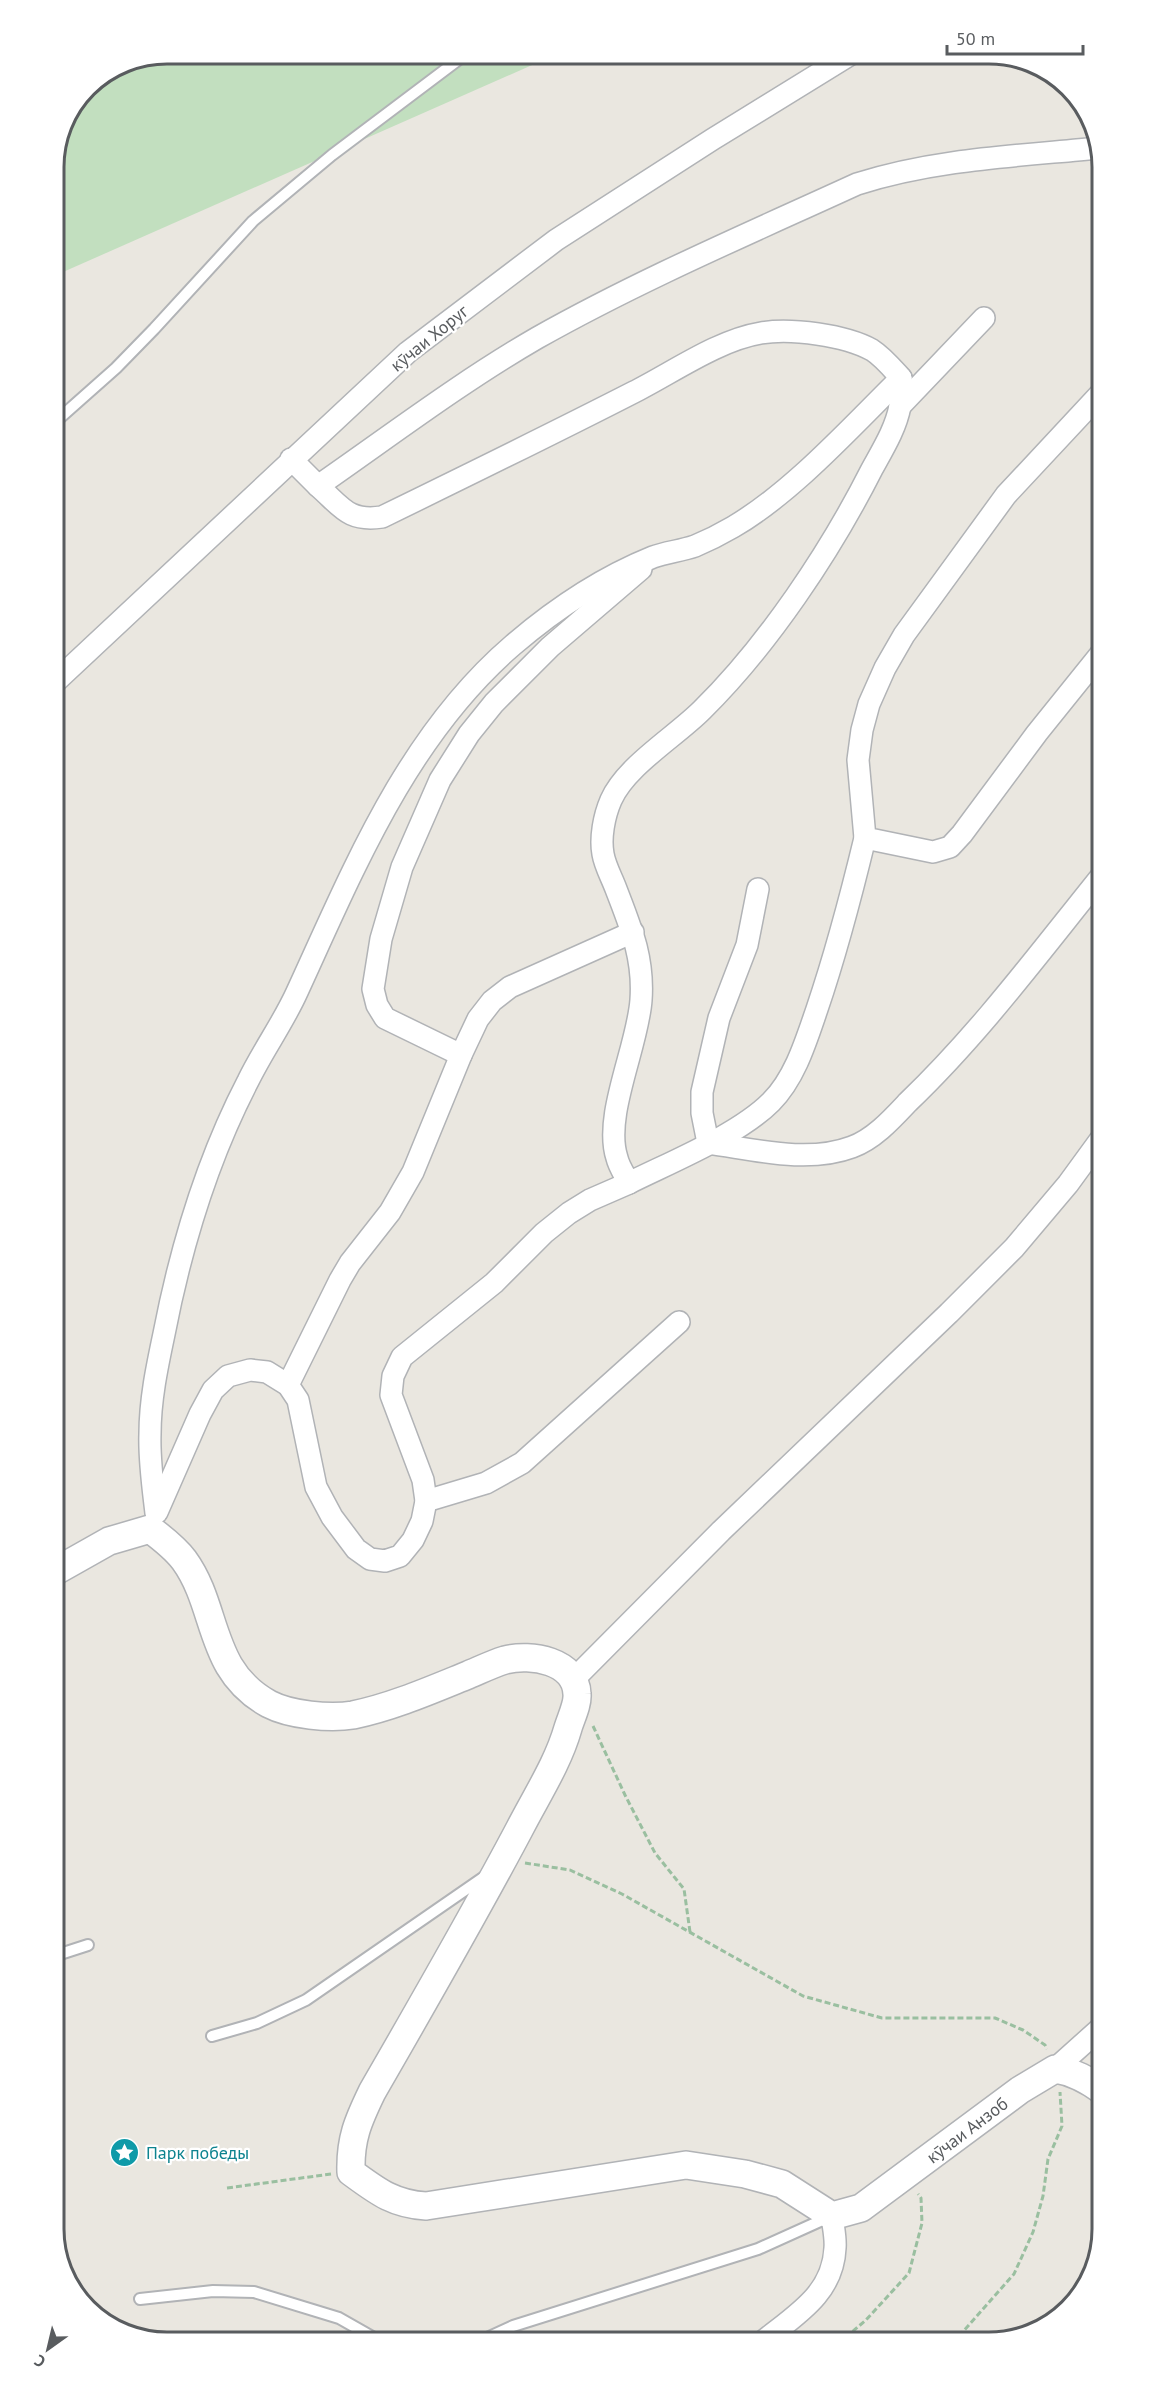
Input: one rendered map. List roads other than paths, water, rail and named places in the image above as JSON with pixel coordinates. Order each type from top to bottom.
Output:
[{"type":"street","name":"кӯчаи Хоруг","points":[[65,672],[408,352],[556,240],[833,65]]},
{"type":"street","points":[[318,486],[451,394],[537,339],[639,286],[857,184],[892,173],[951,162],[1091,149]]},
{"type":"street","points":[[900,406],[984,318]]},
{"type":"street","points":[[291,459],[353,517],[365,520],[382,517],[727,344],[762,333],[801,333],[846,340],[872,350],[901,378],[900,406],[891,433],[855,502],[775,625],[726,685],[701,711],[622,780],[611,801],[603,825],[603,854],[633,932],[643,970],[636,1036],[616,1113],[613,1138],[616,1158],[629,1183]]},
{"type":"street","points":[[576,1687],[556,1664],[536,1658],[507,1660],[414,1697],[352,1715],[326,1717],[270,1704],[243,1685],[223,1659],[199,1588],[184,1560],[153,1521],[150,1432],[155,1379],[173,1286],[188,1230],[234,1111],[248,1080],[288,1012],[366,842],[398,785],[434,732],[476,679],[548,615],[610,575],[657,555],[693,546],[735,526],[784,490],[901,378]]},
{"type":"street","points":[[64,1566],[109,1541],[153,1521],[200,1414],[213,1390],[228,1376],[250,1370],[267,1372],[288,1385],[298,1400],[316,1486],[332,1517],[356,1549],[370,1559],[385,1561],[400,1556],[413,1540],[426,1501],[423,1480],[391,1395],[393,1376],[402,1357],[494,1283],[544,1233],[569,1213],[590,1200],[629,1183],[750,1120],[771,1102],[788,1081],[805,1044],[826,981],[865,838],[858,760],[862,730],[869,704],[885,668],[904,635],[1006,495],[1092,404]]},
{"type":"street","points":[[461,1055],[385,1018],[377,1005],[373,989],[381,939],[402,867],[440,780],[469,734],[494,703],[550,647],[657,555]]},
{"type":"street","points":[[865,838],[933,852],[950,847],[963,834],[1037,733],[1092,665]]},
{"type":"street","points":[[708,1143],[797,1155],[828,1154],[853,1147],[879,1131],[949,1063],[1092,888]]},
{"type":"street","points":[[708,1143],[702,1113],[702,1092],[719,1018],[747,945],[758,889]]},
{"type":"street","points":[[288,1385],[340,1280],[350,1263],[390,1212],[413,1172],[461,1055],[485,1010],[492,1001],[510,987],[633,932]]},
{"type":"street","points":[[775,2332],[814,2301],[831,2276],[836,2247],[832,2216],[782,2184],[745,2174],[686,2164],[426,2206],[406,2205],[384,2196],[351,2172],[350,2151],[354,2130],[501,1865],[565,1737],[576,1687],[721,1531],[1014,1248],[1044,1216],[1092,1151]]},
{"type":"street","points":[[426,1501],[486,1482],[522,1463],[679,1322]]},
{"type":"street","points":[[1055,2069],[1092,2036]]},
{"type":"street","points":[[1055,2069],[1069,2071],[1092,2083]]},
{"type":"street","name":"кӯчаи Анзоб","points":[[832,2216],[861,2208],[1020,2090],[1055,2069]]},
{"type":"lane","points":[[65,413],[116,368],[253,221],[332,155],[452,64]]},
{"type":"lane","points":[[212,2037],[257,2022],[306,2000],[501,1865]]},
{"type":"lane","points":[[64,1953],[88,1945]]},
{"type":"lane","points":[[500,2332],[758,2249],[832,2216]]},
{"type":"lane","points":[[140,2299],[213,2291],[254,2292],[339,2318],[364,2332]]},
{"type":"place","name":"Парк победы","points":[[125,2152]]}]
